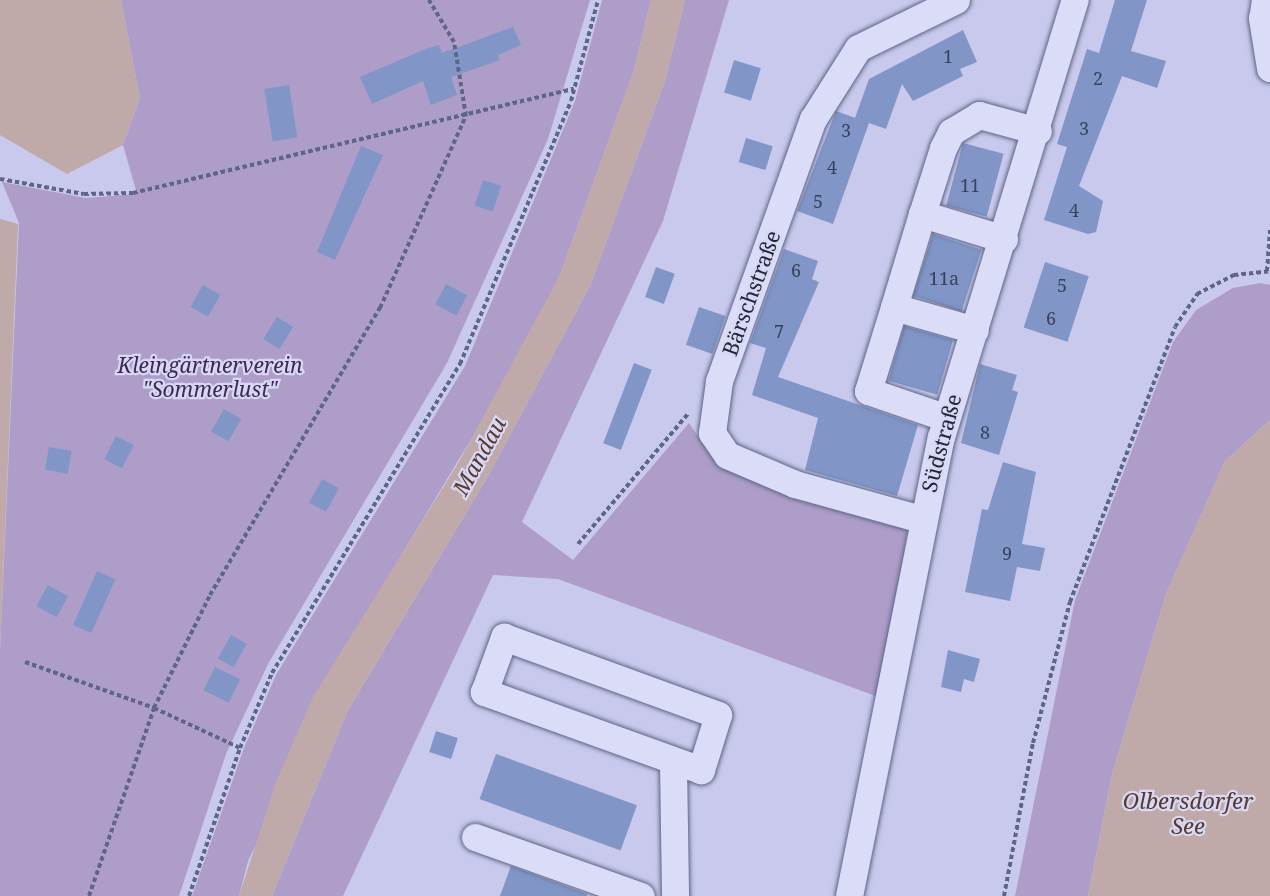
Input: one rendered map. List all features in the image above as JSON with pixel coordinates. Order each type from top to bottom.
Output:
[{"type":"street","name":"Bärschstraße","points":[[921,519],[795,484],[727,455],[712,433],[719,381],[813,119],[858,48],[956,0]]},
{"type":"street","name":"Südstraße","points":[[849,896],[921,519],[947,418],[1038,131],[1075,0]]},
{"type":"street","points":[[1264,0],[1263,29],[1270,68]]},
{"type":"street","points":[[947,418],[868,391],[922,214],[943,148],[963,122],[979,115],[1038,131]]},
{"type":"street","points":[[922,214],[1004,239]]},
{"type":"street","points":[[894,306],[975,330]]},
{"type":"street","points":[[504,637],[718,715],[701,770],[673,764],[484,692],[504,637]]},
{"type":"street","points":[[673,764],[675,896]]},
{"type":"street","points":[[475,837],[641,896]]},
{"type":"path","points":[[89,896],[154,708],[210,595],[380,308],[466,116],[454,42],[429,0]]},
{"type":"path","points":[[189,896],[240,748],[272,673],[460,364],[574,89],[598,0]]},
{"type":"path","points":[[0,178],[84,194],[133,193],[574,89]]},
{"type":"path","points":[[1004,896],[1039,715],[1070,602],[1175,327],[1197,294],[1234,275],[1268,271],[1270,230]]},
{"type":"path","points":[[578,544],[694,406],[716,404]]},
{"type":"path","points":[[25,662],[154,708],[240,748]]},
{"type":"green space","name":"Kleingärtnerverein \"Sommerlust\"","points":[[121,0],[590,0],[548,139],[447,363],[268,664],[226,754],[179,896],[0,896],[0,650],[19,223],[2,182],[86,198],[137,194],[123,145],[140,98]]},
{"type":"green space","points":[[602,0],[651,0],[634,70],[560,275],[512,371],[369,609],[248,861],[239,896],[192,896],[244,748],[276,675],[465,366],[575,101]]},
{"type":"green space","points":[[685,0],[729,0],[663,221],[522,522],[573,560],[689,423],[713,459],[746,478],[908,528],[881,698],[558,579],[493,575],[343,896],[272,896],[348,710],[487,478],[590,286],[665,81]]},
{"type":"green space","points":[[1260,283],[1270,285],[1270,420],[1225,461],[1166,594],[1112,774],[1088,896],[1015,896],[1075,600],[1173,342],[1196,310],[1233,288]]},
{"type":"water","points":[[0,0],[121,0],[140,98],[123,145],[67,174],[0,135]]},
{"type":"water","name":"Mandau","points":[[651,0],[685,0],[665,81],[590,286],[487,478],[348,710],[272,896],[239,896],[276,782],[313,697],[457,465],[560,275],[634,70]]},
{"type":"water","points":[[0,219],[18,224],[0,650]]},
{"type":"water","name":"Olbersdorfer See","points":[[1270,420],[1270,896],[1088,896],[1112,774],[1166,594],[1225,461]]},
{"type":"building","points":[[1115,0],[1147,0],[1131,51],[1166,61],[1157,88],[1122,76],[1079,186],[1103,201],[1096,232],[1088,234],[1044,220],[1067,147],[1057,144],[1087,49],[1099,53]]},
{"type":"building","points":[[513,27],[521,45],[498,55],[500,60],[451,77],[457,95],[431,105],[423,81],[372,104],[360,77],[428,48],[439,45],[442,53]]},
{"type":"building","points":[[963,30],[977,62],[960,69],[963,76],[913,101],[902,84],[886,129],[869,123],[833,224],[797,211],[836,111],[855,118],[869,79]]},
{"type":"building","points":[[734,60],[761,68],[751,101],[724,93]]},
{"type":"building","points":[[289,85],[297,137],[273,141],[264,89]]},
{"type":"building","points":[[746,138],[773,146],[765,170],[739,162]]},
{"type":"building","points":[[963,143],[1004,154],[987,217],[946,206]]},
{"type":"building","points":[[361,146],[383,155],[335,260],[317,252]]},
{"type":"building","points":[[483,180],[501,186],[493,212],[475,206]]},
{"type":"building","points":[[933,234],[982,250],[961,312],[913,296]]},
{"type":"building","points":[[784,249],[818,261],[812,279],[819,282],[778,377],[918,425],[897,496],[805,470],[818,418],[752,395],[766,348],[750,343]]},
{"type":"building","points":[[1045,262],[1089,276],[1067,342],[1024,328]]},
{"type":"building","points":[[656,267],[675,274],[664,304],[645,297]]},
{"type":"building","points":[[446,284],[467,295],[456,316],[435,304]]},
{"type":"building","points":[[203,285],[220,295],[208,317],[190,307]]},
{"type":"building","points":[[699,307],[725,316],[712,354],[686,345]]},
{"type":"building","points":[[277,317],[293,327],[279,349],[263,339]]},
{"type":"building","points":[[904,326],[953,340],[937,395],[888,381]]},
{"type":"building","points":[[634,363],[652,370],[621,450],[603,443]]},
{"type":"building","points":[[980,364],[1017,375],[1012,390],[1018,392],[999,455],[961,443]]},
{"type":"building","points":[[224,409],[241,419],[228,442],[211,432]]},
{"type":"building","points":[[116,436],[134,445],[122,468],[104,459]]},
{"type":"building","points":[[49,447],[72,451],[68,474],[45,470]]},
{"type":"building","points":[[1003,462],[1036,472],[1022,544],[1045,548],[1040,571],[1017,567],[1010,601],[965,592],[982,509],[988,510]]},
{"type":"building","points":[[322,479],[339,488],[326,512],[309,503]]},
{"type":"building","points":[[97,571],[115,579],[91,633],[73,625]]},
{"type":"building","points":[[48,585],[68,596],[56,617],[36,606]]},
{"type":"building","points":[[231,635],[247,644],[234,667],[218,659]]},
{"type":"building","points":[[948,650],[980,659],[974,682],[964,679],[961,692],[941,687]]},
{"type":"building","points":[[215,667],[240,679],[229,703],[204,690]]},
{"type":"building","points":[[436,731],[458,738],[451,759],[429,752]]},
{"type":"building","points":[[496,754],[637,805],[621,850],[480,799]]},
{"type":"building","points":[[511,866],[587,894],[587,896],[500,896]]}]
